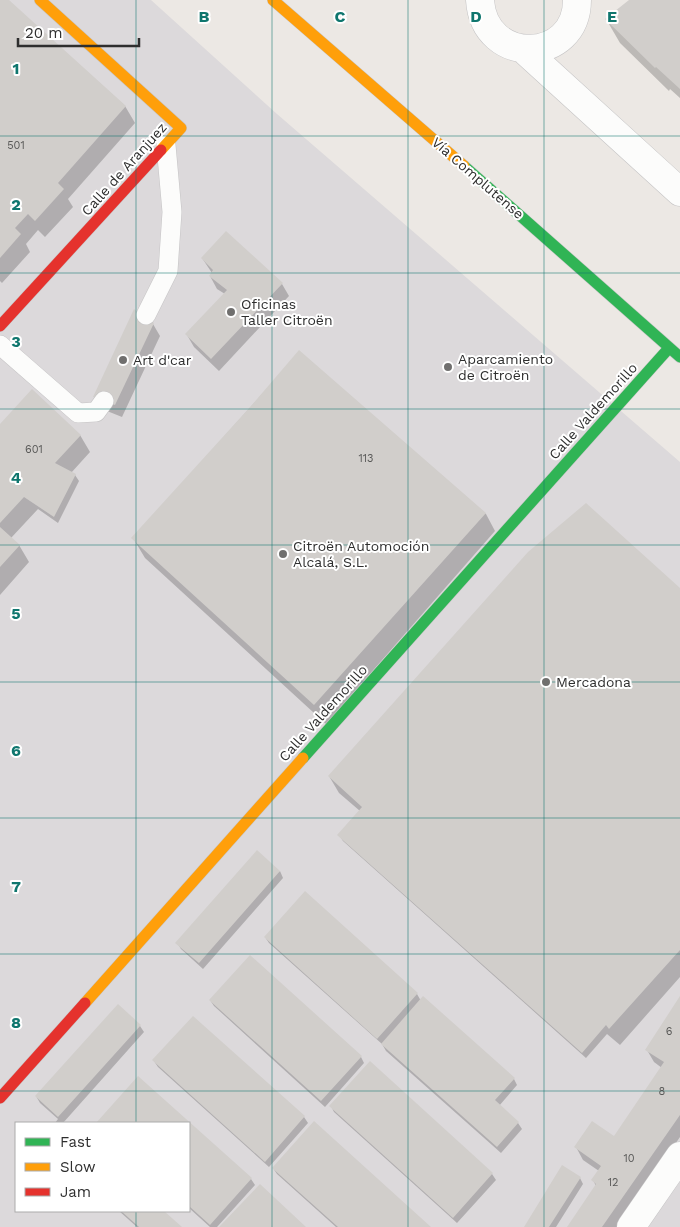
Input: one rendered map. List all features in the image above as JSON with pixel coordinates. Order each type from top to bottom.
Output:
[{"type":"street","name":"Calle de Aranjuez","points":[[0,326],[181,128],[40,0]]},
{"type":"street","name":"Vía Complutense","points":[[273,0],[540,232],[680,358]]},
{"type":"street","points":[[476,4],[487,26],[509,46],[523,49],[538,49],[552,44],[564,35],[572,23],[577,9],[577,0]]},
{"type":"street","points":[[523,49],[680,192]]},
{"type":"street","name":"Calle Valdemorillo","points":[[0,1098],[669,348]]},
{"type":"street","points":[[631,1227],[680,1156]]},
{"type":"lane","points":[[146,315],[168,271],[172,212],[166,145]]},
{"type":"lane","points":[[0,345],[78,413],[96,412],[104,401]]},
{"type":"shaded area","points":[[0,0],[151,0],[277,114],[680,462],[680,1227],[0,1227]]},
{"type":"building","points":[[0,0],[9,0],[126,106],[58,183],[64,189],[35,221],[28,214],[15,228],[21,234],[0,258]]},
{"type":"building","points":[[629,0],[680,0],[680,89],[655,68],[605,19]]},
{"type":"building","name":"Oficinas Taller Citroën","points":[[226,231],[283,283],[211,359],[185,334],[227,290],[209,276],[213,270],[201,258]]},
{"type":"building","name":"Art d'car","points":[[134,309],[154,323],[115,405],[93,397]]},
{"type":"building","name":"Citroën Automoción Alcalá, S.L.","points":[[299,350],[486,513],[314,705],[131,538],[251,406]]},
{"type":"building","points":[[32,389],[81,435],[55,463],[76,474],[54,517],[24,497],[0,523],[0,424]]},
{"type":"building","name":"Mercadona","points":[[586,503],[680,588],[680,950],[609,1029],[606,1025],[582,1053],[337,835],[362,807],[328,776],[528,552]]},
{"type":"building","points":[[0,527],[20,545],[0,567]]},
{"type":"building","points":[[257,850],[280,871],[199,963],[175,943]]},
{"type":"building","points":[[305,891],[418,993],[377,1039],[264,937]]},
{"type":"building","points":[[250,955],[362,1056],[321,1101],[209,1000]]},
{"type":"building","points":[[423,996],[515,1078],[495,1100],[519,1122],[497,1147],[381,1044]]},
{"type":"building","points":[[680,996],[680,1115],[602,1227],[567,1227],[596,1184],[591,1180],[601,1166],[574,1147],[592,1121],[614,1136],[664,1062],[645,1050]]},
{"type":"building","points":[[118,1004],[141,1025],[58,1117],[35,1096]]},
{"type":"building","points":[[193,1016],[305,1116],[265,1162],[152,1060]]},
{"type":"building","points":[[370,1061],[493,1173],[453,1218],[329,1106]]},
{"type":"building","points":[[138,1076],[189,1122],[97,1122]]},
{"type":"building","points":[[314,1121],[431,1227],[338,1227],[272,1168]]},
{"type":"building","points":[[190,1123],[252,1178],[210,1225],[190,1207]]},
{"type":"building","points":[[562,1165],[581,1177],[549,1227],[524,1227]]},
{"type":"building","points":[[260,1184],[306,1227],[219,1227]]},
{"type":"building","points":[[122,1212],[165,1212],[182,1227],[139,1227]]},
{"type":"traffic: fast","points":[[464,166],[680,357]]},
{"type":"traffic: fast","points":[[303,758],[669,348]]},
{"type":"traffic: slow","points":[[40,0],[181,128],[161,150]]},
{"type":"traffic: slow","points":[[273,0],[464,166]]},
{"type":"traffic: slow","points":[[85,1003],[303,758]]},
{"type":"traffic: jam","points":[[0,326],[161,150]]},
{"type":"traffic: jam","points":[[0,1098],[85,1003]]},
{"type":"place","name":"Oficinas Taller Citroën","points":[[231,312]]},
{"type":"place","name":"Art d'car","points":[[123,360]]},
{"type":"place","name":"Aparcamiento de Citroën","points":[[448,367]]},
{"type":"place","name":"Citroën Automoción Alcalá, S.L.","points":[[283,554]]},
{"type":"place","name":"Mercadona","points":[[546,682]]}]
